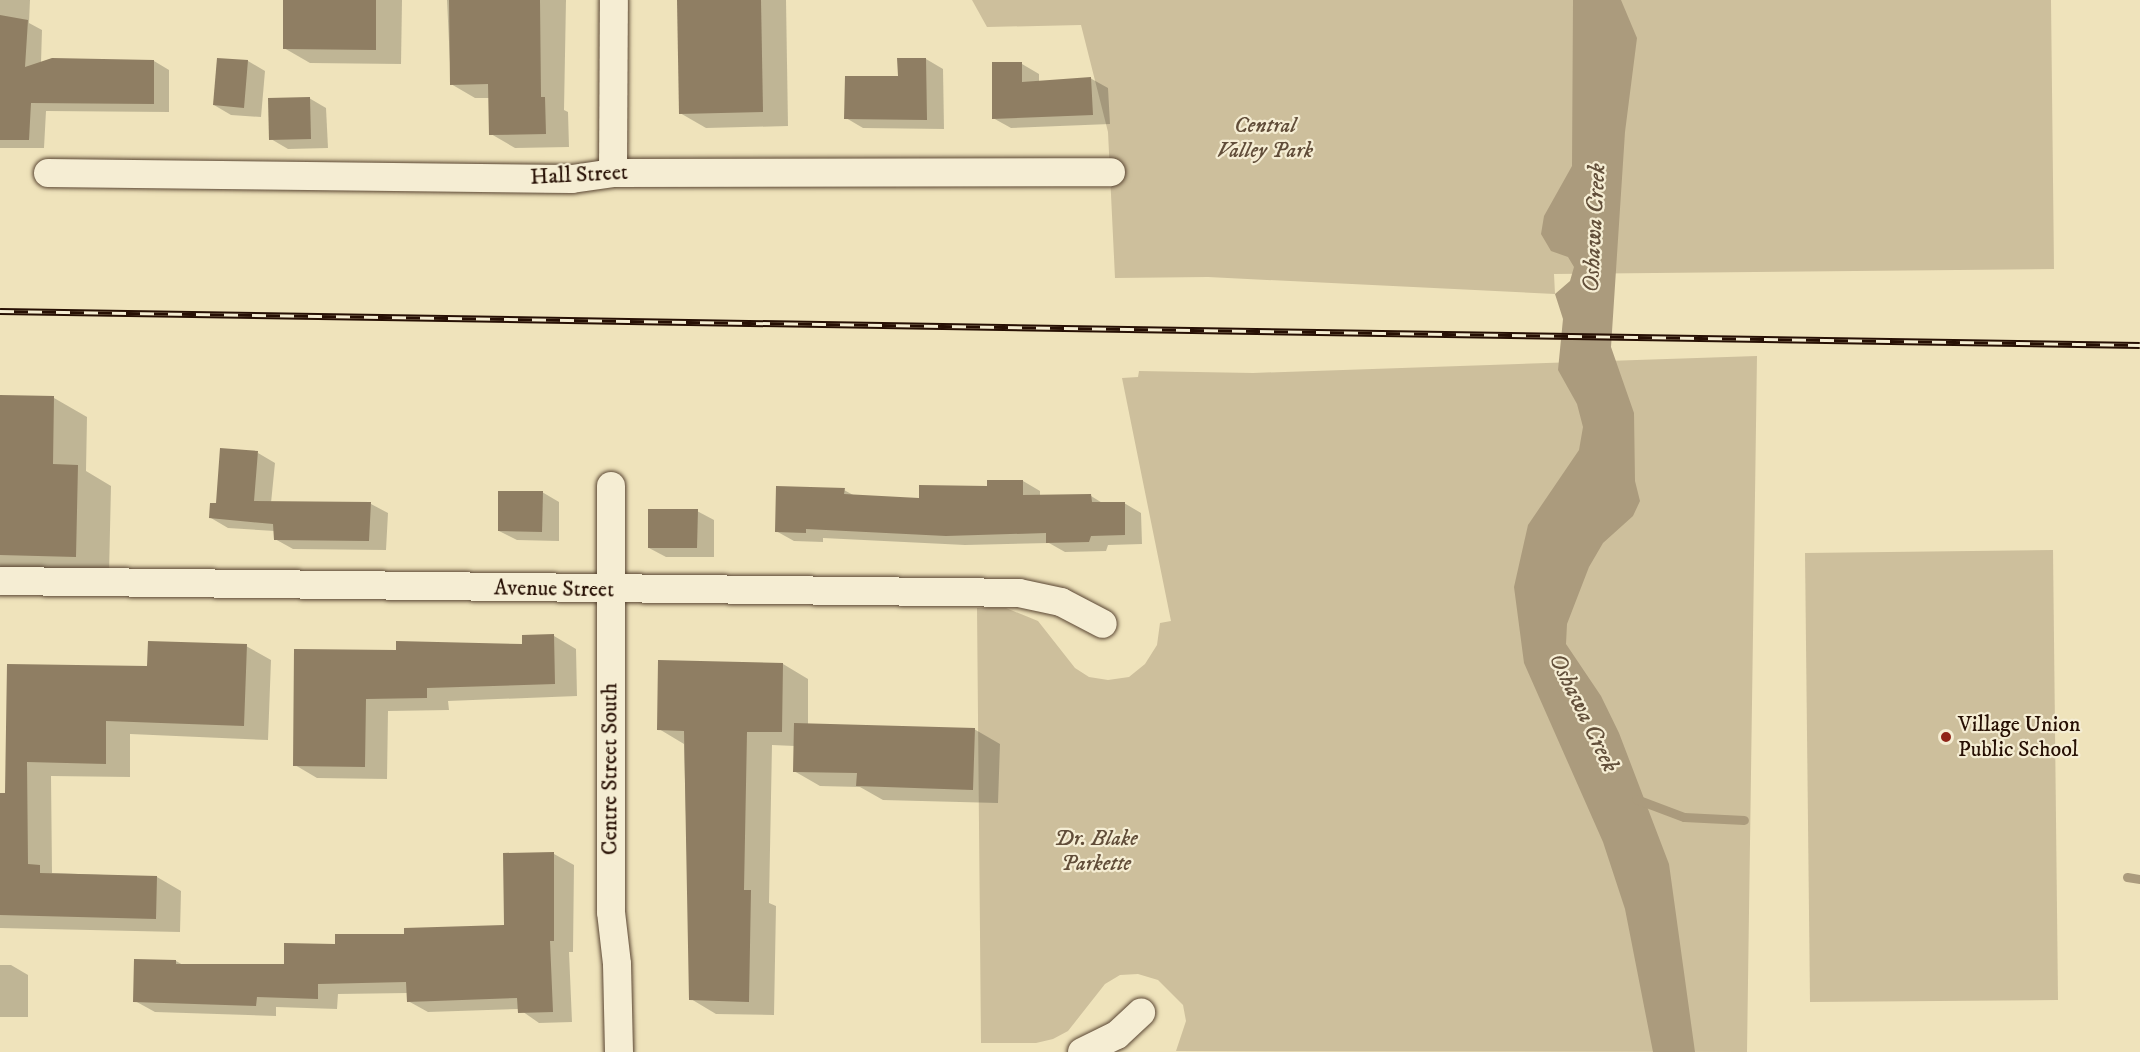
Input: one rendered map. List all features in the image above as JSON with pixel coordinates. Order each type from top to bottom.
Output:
[{"type":"street","points":[[613,173],[614,0]]},
{"type":"street","name":"Hall Street","points":[[48,173],[572,179],[613,173],[1111,171]]},
{"type":"street","name":"Centre Street South","points":[[611,486],[608,590],[611,912],[617,964],[619,1052]]},
{"type":"street","name":"Avenue Street","points":[[0,580],[608,590],[1019,593],[1061,602],[1102,624]]},
{"type":"street","points":[[1082,1052],[1117,1035],[1141,1013]]},
{"type":"green space","name":"Central Valley Park","points":[[972,0],[2051,0],[2054,269],[1554,274],[1555,294],[1208,277],[1115,278],[1108,132],[1081,25],[987,27]]},
{"type":"green space","name":"Dr. Blake Parkette","points":[[1757,356],[1747,1052],[1176,1051],[1186,1021],[1183,1005],[1158,980],[1138,974],[1120,975],[1105,984],[1068,1031],[1053,1039],[1036,1043],[981,1043],[977,608],[1006,608],[1038,621],[1075,668],[1089,677],[1108,680],[1129,677],[1145,664],[1157,645],[1160,623],[1171,621],[1122,378],[1138,377],[1139,371],[1253,373]]},
{"type":"green space","points":[[2053,550],[2058,1000],[1810,1002],[1805,553]]},
{"type":"water","name":"Oshawa Creek","points":[[1573,0],[1621,0],[1637,38],[1625,132],[1611,347],[1634,413],[1635,481],[1640,501],[1633,516],[1603,543],[1589,567],[1567,624],[1566,644],[1601,696],[1619,733],[1669,864],[1695,1052],[1653,1052],[1625,909],[1603,842],[1524,663],[1514,587],[1528,525],[1579,450],[1583,427],[1577,404],[1558,370],[1563,319],[1555,294],[1570,281],[1574,267],[1568,257],[1551,251],[1541,234],[1544,216],[1572,166]]},
{"type":"building","points":[[283,0],[376,0],[376,50],[283,49]]},
{"type":"building","points":[[449,0],[540,0],[541,97],[545,97],[546,134],[489,135],[488,84],[450,85]]},
{"type":"building","points":[[677,0],[761,0],[763,112],[679,114]]},
{"type":"building","points":[[0,15],[28,20],[25,67],[52,58],[154,60],[154,104],[31,103],[29,140],[0,140]]},
{"type":"building","points":[[217,58],[248,60],[244,108],[213,105]]},
{"type":"building","points":[[897,58],[926,58],[927,120],[844,119],[845,76],[898,76]]},
{"type":"building","points":[[992,62],[1022,62],[1022,82],[1091,77],[1093,115],[992,119]]},
{"type":"building","points":[[310,97],[311,139],[269,140],[268,98]]},
{"type":"building","points":[[0,395],[54,396],[53,464],[78,465],[76,557],[0,555]]},
{"type":"building","points":[[220,448],[258,451],[254,501],[371,502],[369,541],[274,540],[273,524],[209,518],[210,503],[216,503]]},
{"type":"building","points":[[987,480],[1023,480],[1023,495],[1091,494],[1092,502],[1125,502],[1125,535],[1091,536],[1089,542],[1046,543],[1046,533],[946,536],[806,529],[806,533],[775,532],[776,486],[845,488],[844,494],[919,498],[919,485],[987,486]]},
{"type":"building","points":[[498,491],[543,491],[542,532],[498,531]]},
{"type":"building","points":[[648,509],[698,509],[697,548],[648,548]]},
{"type":"building","points":[[554,634],[555,684],[427,688],[427,698],[366,699],[365,767],[293,766],[294,649],[396,650],[396,641],[522,644],[522,635]]},
{"type":"building","points":[[148,641],[247,644],[244,726],[106,721],[106,764],[27,762],[28,864],[40,865],[40,873],[157,876],[156,919],[0,915],[0,793],[5,793],[7,664],[147,666]]},
{"type":"building","points":[[658,660],[783,663],[782,732],[747,732],[744,890],[751,890],[749,1002],[689,1000],[684,731],[657,730]]},
{"type":"building","points":[[794,723],[975,728],[973,790],[856,786],[857,773],[793,772]]},
{"type":"building","points":[[554,852],[554,941],[550,941],[553,1012],[518,1013],[517,998],[407,1002],[406,982],[318,984],[318,999],[257,997],[256,1006],[133,1002],[134,959],[176,960],[176,964],[284,964],[284,943],[335,944],[335,934],[404,934],[404,928],[504,925],[503,853]]},
{"type":"waterway","points":[[1636,799],[1684,817],[1744,820]]},
{"type":"waterway","points":[[2127,877],[2140,879]]},
{"type":"railway","points":[[0,311],[2140,345]]},
{"type":"place","name":"Village Union Public School","points":[[1946,737]]}]
